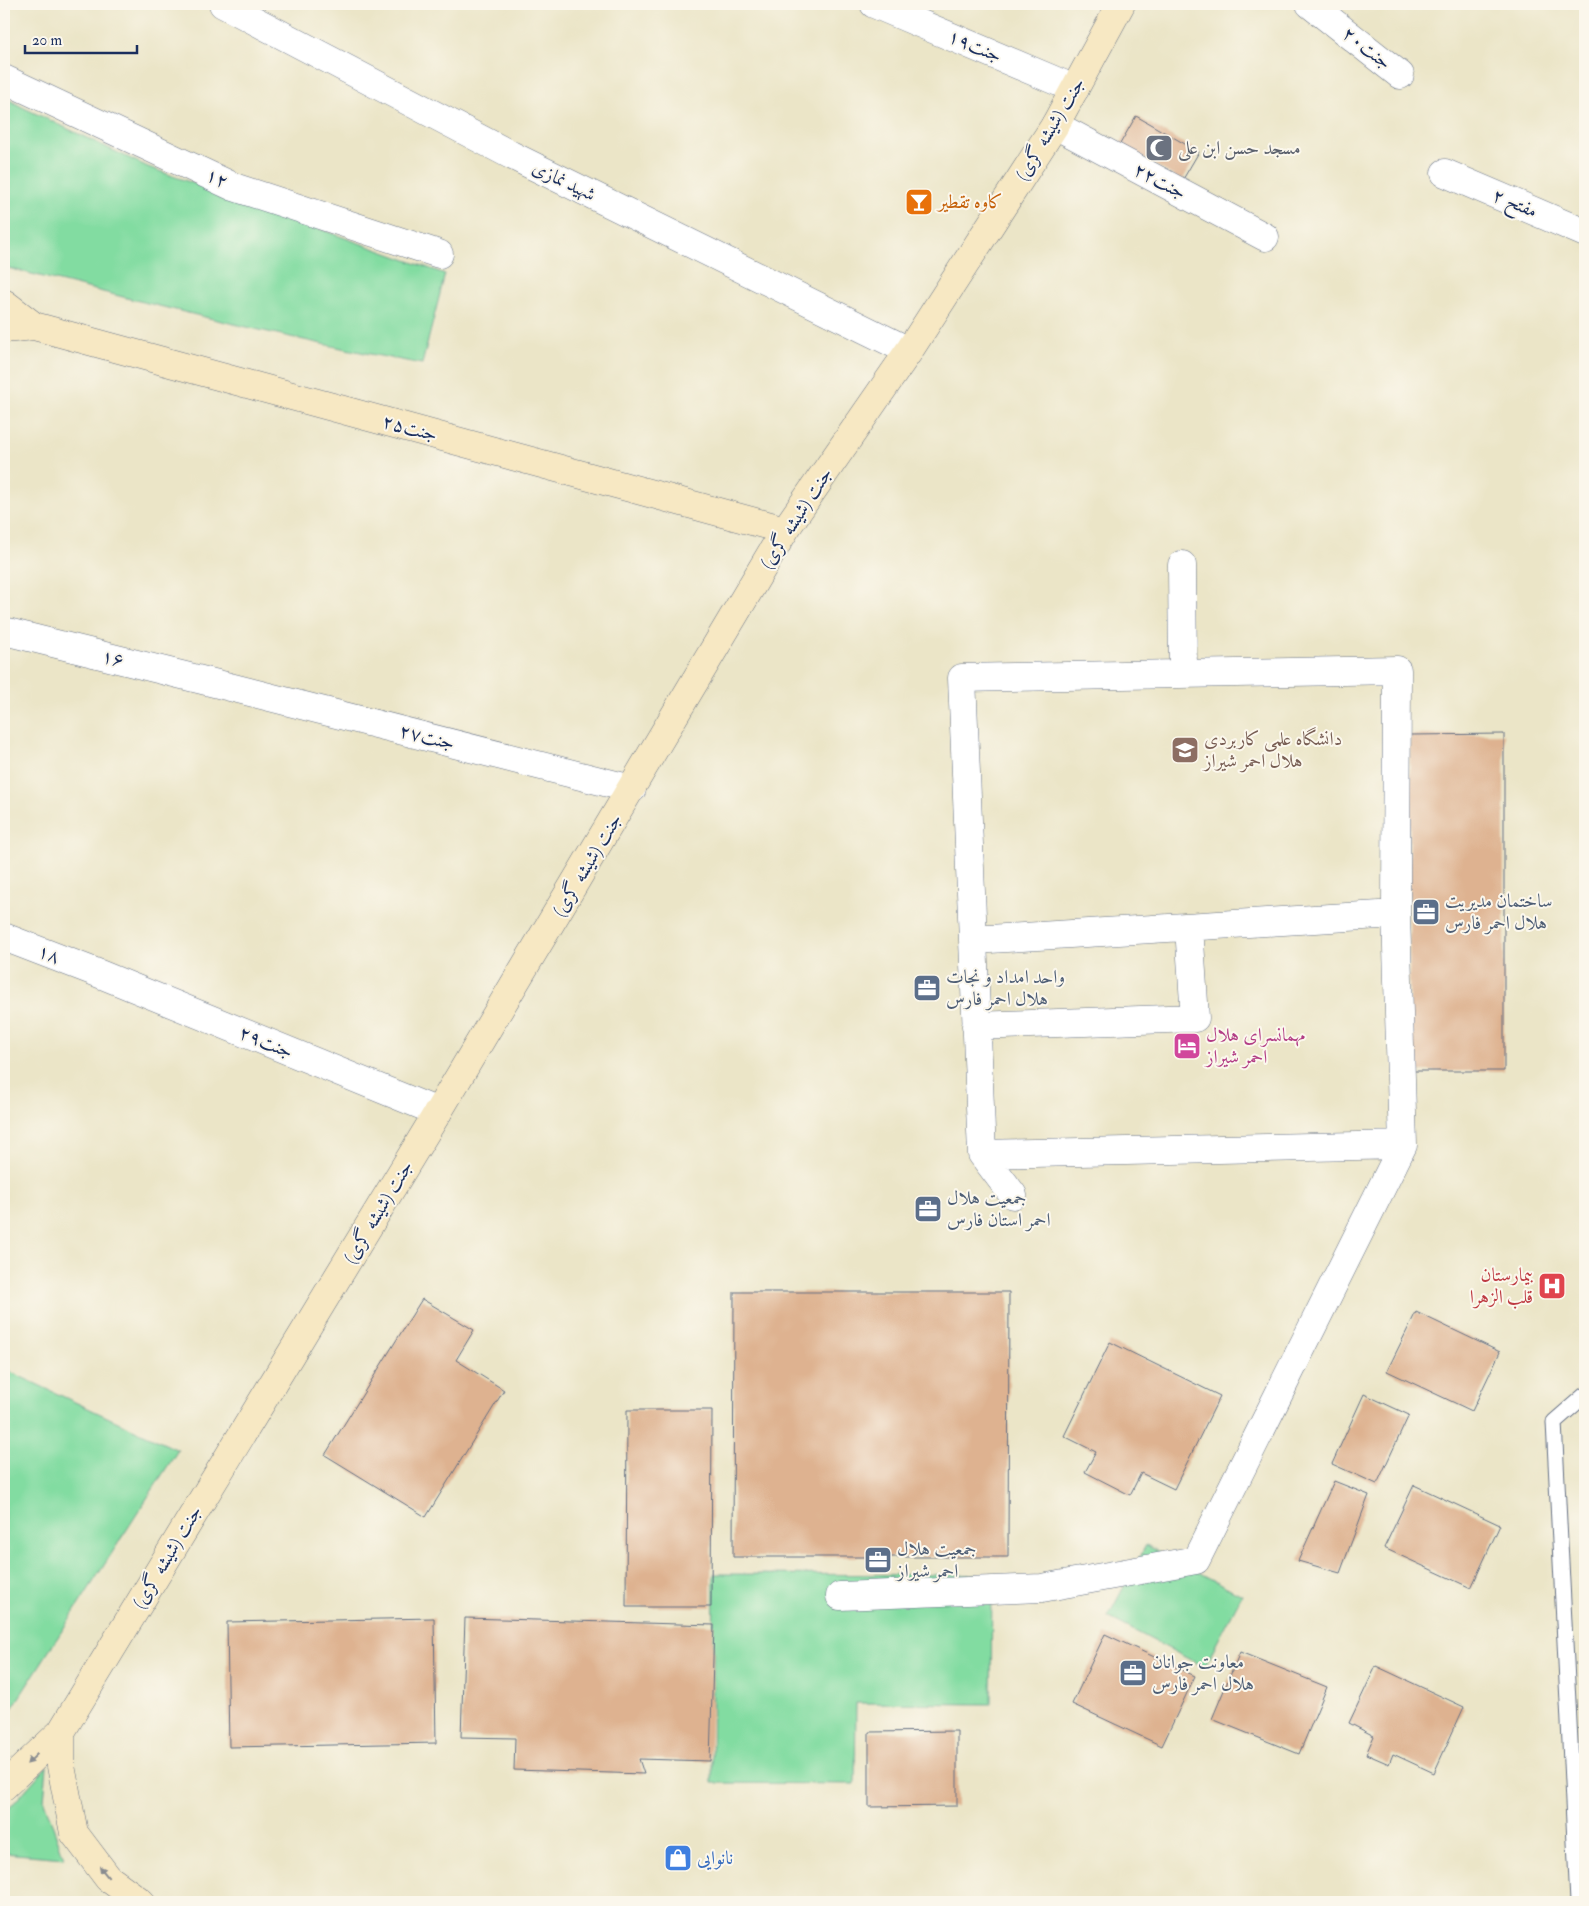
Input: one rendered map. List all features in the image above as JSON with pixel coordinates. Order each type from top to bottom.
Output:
[{"type":"street","name":"شهید نمازی","points":[[223,4],[511,155],[909,351]]},
{"type":"street","name":"جنت۱۹","points":[[874,4],[1075,89]]},
{"type":"street","name":"جنت (شیشه گری)","points":[[4,1786],[61,1732],[438,1112],[786,530],[909,351],[1055,125],[1121,4]]},
{"type":"street","name":"جنت۲۰","points":[[1310,4],[1400,75]]},
{"type":"street","name":"۱۲","points":[[4,79],[234,187],[439,254]]},
{"type":"street","name":"جنت۲۲","points":[[1055,125],[1265,237]]},
{"type":"street","name":"مفتح ۲","points":[[1445,173],[1585,233]]},
{"type":"street","points":[[4,303],[34,326]]},
{"type":"street","points":[[4,330],[34,326]]},
{"type":"street","name":"جنت۲۵","points":[[34,326],[786,530]]},
{"type":"street","points":[[1182,565],[1183,674]]},
{"type":"street","name":"۱۶","points":[[4,631],[222,685]]},
{"type":"street","points":[[840,1596],[1042,1588],[1196,1560],[1403,1145],[1396,914],[1397,670],[962,678],[982,1154],[1013,1195]]},
{"type":"street","name":"جنت۲۷","points":[[222,685],[632,790]]},
{"type":"street","points":[[973,940],[1396,914]]},
{"type":"street","points":[[976,1026],[1195,1018],[1189,927]]},
{"type":"street","name":"۱۸","points":[[4,937],[94,972]]},
{"type":"street","name":"جنت۲۹","points":[[94,972],[438,1112]]},
{"type":"street","points":[[982,1154],[1403,1145]]},
{"type":"street","points":[[61,1732],[61,1766],[74,1833],[108,1878],[142,1902]]},
{"type":"lane","points":[[1578,1902],[1554,1422],[1585,1395]]},
{"type":"green space","points":[[4,97],[148,167],[445,274],[422,364],[264,331],[4,267]]},
{"type":"green space","points":[[4,1369],[178,1450],[4,1721]]},
{"type":"green space","points":[[1146,1545],[1242,1595],[1204,1667],[1108,1617]]},
{"type":"green space","points":[[714,1574],[992,1575],[991,1704],[856,1703],[855,1784],[712,1783]]},
{"type":"green space","points":[[47,1766],[44,1801],[64,1858],[4,1853],[4,1814]]},
{"type":"building","name":"مسجد حسن ابن علی","points":[[1136,116],[1199,152],[1182,181],[1120,144]]},
{"type":"building","points":[[1504,734],[1504,1071],[1409,1071],[1410,735]]},
{"type":"building","points":[[734,1292],[1009,1292],[1008,1557],[733,1557]]},
{"type":"building","points":[[422,1299],[474,1330],[456,1360],[504,1390],[426,1517],[325,1455]]},
{"type":"building","points":[[1416,1312],[1500,1352],[1472,1411],[1387,1371]]},
{"type":"building","points":[[1110,1342],[1220,1396],[1174,1489],[1141,1473],[1130,1495],[1085,1472],[1096,1452],[1064,1436]]},
{"type":"building","points":[[1364,1394],[1409,1415],[1377,1484],[1332,1464]]},
{"type":"building","points":[[627,1410],[712,1410],[711,1607],[626,1607]]},
{"type":"building","points":[[1334,1481],[1369,1495],[1340,1573],[1298,1561]]},
{"type":"building","points":[[1414,1485],[1500,1525],[1471,1588],[1384,1548]]},
{"type":"building","points":[[434,1618],[436,1743],[229,1747],[227,1622]]},
{"type":"building","points":[[465,1618],[714,1625],[710,1761],[639,1759],[644,1774],[514,1770],[515,1738],[461,1737]]},
{"type":"building","points":[[1105,1634],[1195,1676],[1162,1746],[1072,1704]]},
{"type":"building","points":[[1240,1652],[1327,1687],[1299,1754],[1212,1719]]},
{"type":"building","points":[[1376,1666],[1464,1707],[1434,1773],[1393,1754],[1389,1764],[1366,1754],[1374,1736],[1349,1723]]},
{"type":"building","points":[[957,1731],[957,1806],[869,1807],[869,1732]]},
{"type":"place","name":"مسجد حسن ابن علی","points":[[1159,148]]},
{"type":"place","name":"کاوه تقطیر","points":[[919,202]]},
{"type":"place","name":"دانشگاه علمی کاربردی هلال احمر شیراز","points":[[1185,750]]},
{"type":"place","name":"ساختمان مدیریت هلال احمر فارس","points":[[1426,912]]},
{"type":"place","name":"واحد امداد و نجات هلال احمر فارس","points":[[927,988]]},
{"type":"place","name":"مهمانسرای هلال احمر شیراز","points":[[1187,1046]]},
{"type":"place","name":"جمعیت هلال احمر استان فارس","points":[[928,1209]]},
{"type":"place","name":"بیمارستان قلب الزهرا","points":[[1552,1286]]},
{"type":"place","name":"جمعیت هلال احمر شیراز","points":[[878,1560]]},
{"type":"place","name":"معاونت جوانان هلال احمر فارس","points":[[1133,1673]]},
{"type":"place","name":"نانوایی","points":[[678,1858]]}]
